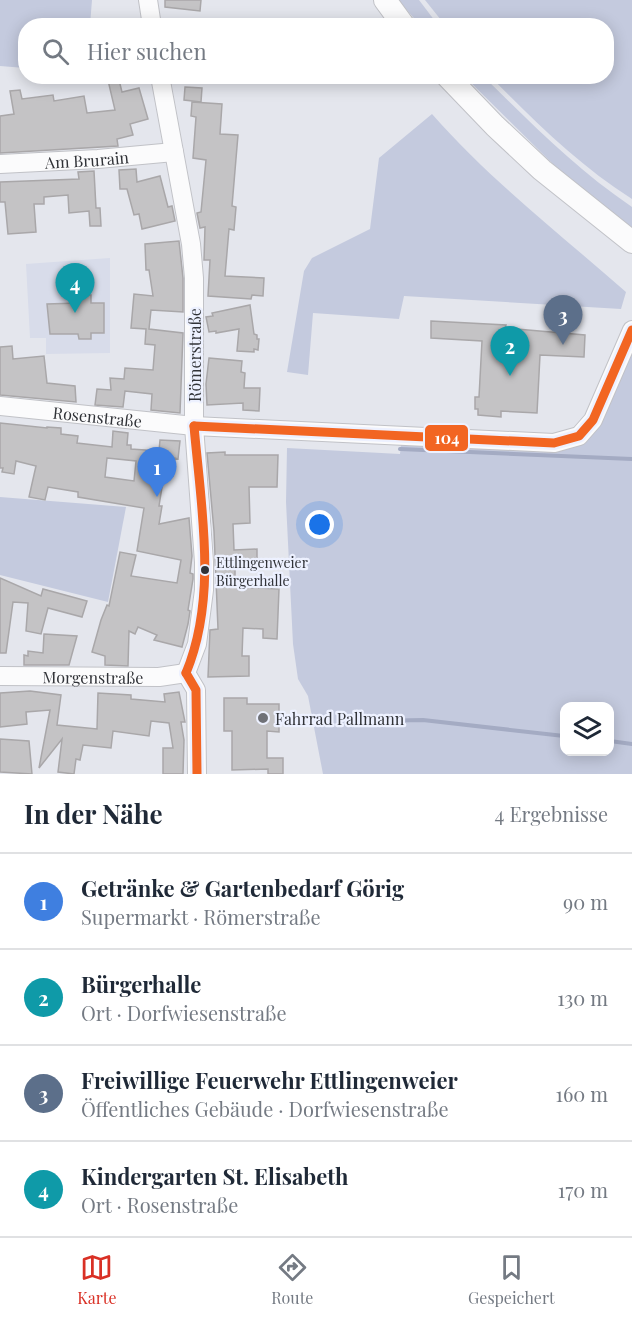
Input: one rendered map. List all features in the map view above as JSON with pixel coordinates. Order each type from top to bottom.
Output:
[{"type":"main road","points":[[385,0],[398,18]]},
{"type":"main road","points":[[455,84],[542,170],[632,242]]},
{"type":"street","points":[[148,0],[151,18]]},
{"type":"street","name":"Römerstraße","points":[[161,84],[192,255],[194,426],[204,590],[197,644],[186,673]]},
{"type":"street","name":"Am Brurain","points":[[0,164],[174,152]]},
{"type":"street","name":"Rosenstraße","points":[[0,406],[194,426],[554,443],[579,436],[593,420],[632,330]]},
{"type":"street","points":[[186,673],[196,690],[197,774]]},
{"type":"street","name":"Morgenstraße","points":[[0,676],[159,677],[186,673]]},
{"type":"shaded area","points":[[0,0],[92,0],[91,18],[18,18],[18,67],[0,66]]},
{"type":"shaded area","points":[[398,0],[419,0],[433,18],[414,18]]},
{"type":"shaded area","points":[[425,0],[632,0],[632,199],[576,157],[498,84],[614,84],[614,18],[439,18]]},
{"type":"shaded area","points":[[472,84],[491,84],[573,162],[632,207],[632,228],[575,186]]},
{"type":"shaded area","points":[[432,114],[501,184],[626,292],[621,309],[404,296],[399,319],[313,313],[308,375],[287,372],[304,271],[312,258],[370,229],[379,158]]},
{"type":"shaded area","points":[[110,258],[110,353],[46,354],[46,338],[30,338],[26,264]]},
{"type":"shaded area","points":[[632,344],[632,774],[323,774],[308,696],[298,679],[293,644],[286,502],[287,448],[400,454],[401,444],[566,449],[589,439],[602,418]]},
{"type":"shaded area","points":[[0,497],[126,507],[108,602],[0,575]]},
{"type":"building","points":[[165,0],[201,0],[200,11],[165,7]]},
{"type":"building","points":[[109,84],[120,84],[122,92],[139,88],[148,119],[130,124],[133,135],[117,139],[118,146],[0,153],[0,116],[14,114],[10,91],[20,90],[22,99],[53,95],[54,101],[84,96],[87,113],[115,110]]},
{"type":"building","points":[[185,87],[202,88],[201,102],[184,100]]},
{"type":"building","points":[[192,102],[222,104],[220,134],[238,135],[232,206],[236,207],[234,230],[229,229],[225,276],[264,278],[263,296],[252,295],[251,299],[208,296],[210,260],[204,260],[205,227],[200,228],[197,213],[201,212],[206,160],[193,158],[196,117],[191,116]]},
{"type":"building","points":[[136,169],[137,182],[160,176],[168,207],[172,206],[175,221],[142,229],[139,214],[134,215],[127,189],[120,189],[119,170]]},
{"type":"building","points":[[94,171],[96,208],[100,208],[101,226],[90,226],[89,211],[69,213],[68,195],[44,197],[44,204],[34,204],[36,232],[8,234],[5,202],[0,202],[0,182],[79,179],[78,172]]},
{"type":"building","points":[[179,241],[183,278],[183,312],[151,310],[149,329],[183,333],[180,413],[151,410],[152,394],[125,391],[123,407],[95,405],[97,389],[111,390],[110,378],[124,379],[125,368],[153,370],[155,345],[145,344],[146,329],[131,328],[134,294],[153,296],[149,270],[146,270],[145,244]]},
{"type":"building","points":[[78,295],[91,295],[91,303],[104,303],[104,333],[91,333],[91,339],[79,339],[78,334],[50,334],[47,304],[78,303]]},
{"type":"building","points":[[250,305],[254,334],[259,339],[258,350],[254,349],[254,352],[237,351],[239,329],[209,332],[206,317],[213,316],[212,313]]},
{"type":"building","points":[[431,321],[506,325],[505,328],[585,335],[584,357],[540,355],[537,413],[501,411],[501,417],[478,415],[478,409],[475,409],[475,397],[479,397],[482,341],[431,338]]},
{"type":"building","points":[[12,346],[13,359],[44,356],[47,383],[75,386],[76,402],[0,395],[0,347]]},
{"type":"building","points":[[209,358],[242,361],[241,372],[245,373],[244,388],[260,388],[259,411],[243,410],[243,403],[207,405],[206,384]]},
{"type":"building","points":[[0,423],[61,428],[61,434],[78,436],[77,443],[112,447],[113,431],[128,433],[127,445],[131,445],[131,449],[159,451],[160,440],[180,441],[173,476],[164,475],[159,506],[162,506],[159,524],[189,518],[192,556],[190,573],[193,574],[193,579],[188,624],[182,647],[154,640],[157,635],[138,627],[135,634],[129,631],[128,666],[105,665],[105,656],[92,652],[101,620],[107,605],[109,606],[120,552],[136,555],[131,576],[177,583],[181,560],[137,551],[144,508],[78,497],[78,492],[48,487],[45,500],[29,497],[36,466],[16,461],[14,474],[2,472],[3,468],[0,468]],"holes":[[[107,458],[136,461],[134,481],[105,477]]]},
{"type":"building","points":[[225,452],[225,455],[278,455],[277,487],[249,487],[250,523],[233,524],[234,550],[257,549],[257,568],[235,569],[235,587],[279,589],[277,639],[263,638],[263,629],[243,628],[242,656],[249,656],[249,676],[208,677],[210,630],[218,629],[214,531],[207,453]]},
{"type":"building","points":[[0,578],[41,596],[43,589],[87,601],[82,617],[48,608],[41,634],[26,631],[28,603],[13,602],[6,653],[0,653]]},
{"type":"building","points":[[44,634],[77,636],[69,665],[24,665],[24,655],[28,656],[28,651],[43,653]]},
{"type":"building","points":[[30,691],[61,695],[57,725],[97,729],[98,693],[131,695],[131,699],[165,702],[164,694],[179,692],[185,722],[181,722],[184,740],[183,774],[163,774],[163,748],[173,748],[169,723],[151,721],[149,736],[113,731],[111,748],[83,745],[80,760],[76,759],[74,774],[58,772],[62,739],[39,768],[50,710],[26,712],[27,724],[0,727],[0,693]]},
{"type":"building","points":[[224,698],[247,698],[247,704],[279,704],[279,732],[267,731],[267,758],[283,758],[283,774],[268,774],[268,769],[232,770],[232,731],[224,731]]},
{"type":"building","points":[[0,739],[29,741],[32,774],[0,772]]},
{"type":"waterway","points":[[400,449],[632,459]]},
{"type":"waterway","points":[[371,721],[423,720],[560,736]]},
{"type":"waterway","points":[[614,742],[632,744]]},
{"type":"transit line","name":"104","points":[[194,426],[554,443],[579,436],[593,420],[632,330]]},
{"type":"transit line","name":"104","points":[[186,673],[196,644],[202,613],[204,582],[203,519],[194,426]]},
{"type":"transit line","name":"104","points":[[186,673],[196,690],[197,774]]},
{"type":"place","name":"Kindergarten St. Elisabeth","points":[[75,313]]},
{"type":"place","name":"Freiwillige Feuerwehr Ettlingenweier","points":[[563,345]]},
{"type":"place","name":"Bürgerhalle","points":[[510,376]]},
{"type":"place","name":"Getränke & Gartenbedarf Görig","points":[[157,497]]},
{"type":"place","name":"Ettlingenweier Bürgerhalle","points":[[205,570]]},
{"type":"place","name":"Fahrrad Pallmann","points":[[263,718]]}]
